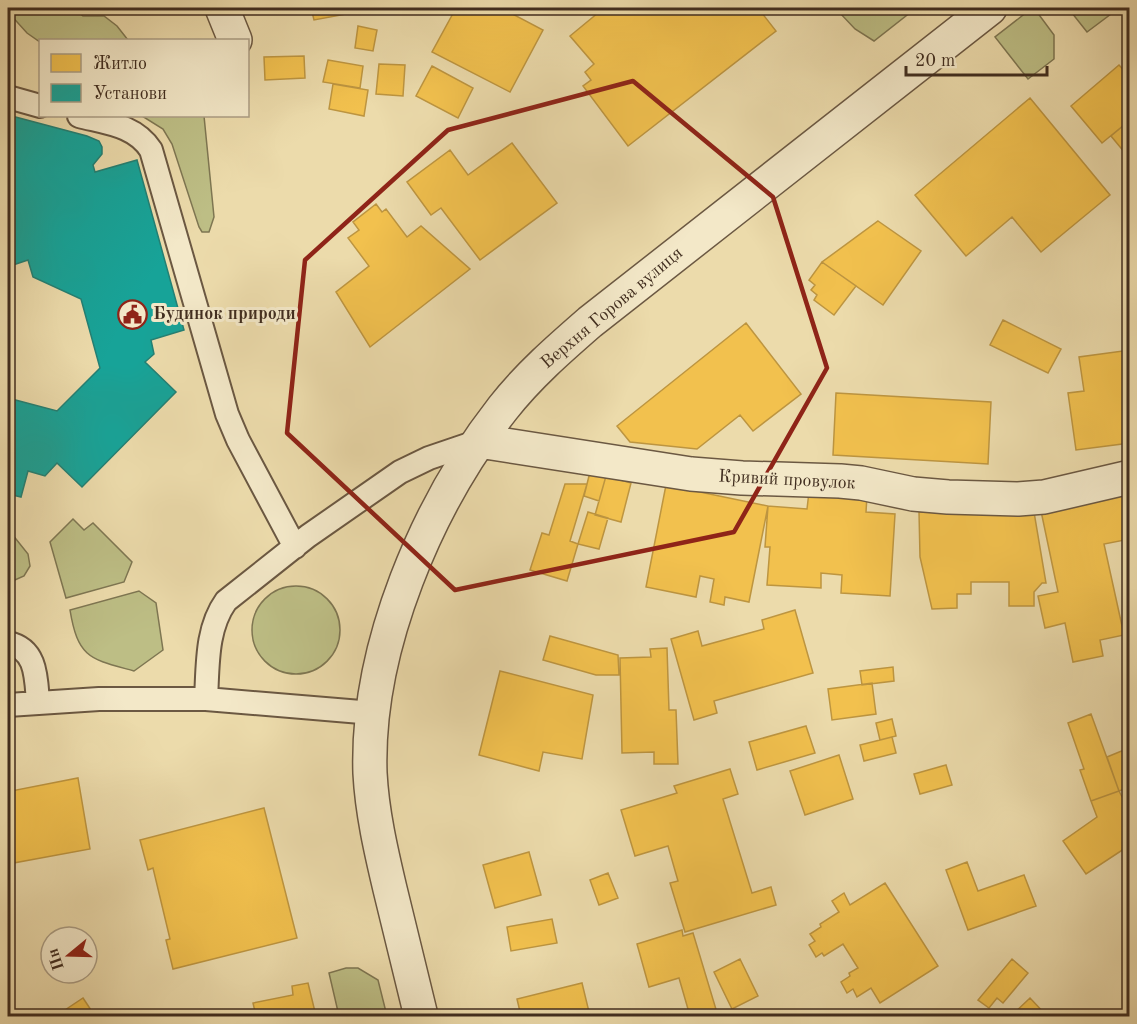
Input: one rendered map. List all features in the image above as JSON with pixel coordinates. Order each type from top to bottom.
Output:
[{"type":"street","points":[[222,8],[235,39]]},
{"type":"street","name":"Верхня Горова вулиця","points":[[421,1017],[373,809],[370,752],[373,713],[390,631],[420,548],[457,475],[503,407],[530,377],[590,322],[990,8]]},
{"type":"street","name":"Кривий провулок","points":[[479,441],[691,474],[840,481],[913,494],[948,497],[1018,499],[1044,497],[1130,477]]},
{"type":"lane","points":[[8,97],[39,106]]},
{"type":"lane","points":[[83,117],[126,128],[144,139],[151,150],[227,414],[238,440],[295,547]]},
{"type":"lane","points":[[206,699],[210,639],[219,612],[238,590],[400,472],[429,458],[479,441]]},
{"type":"lane","points":[[8,643],[14,644],[30,656],[36,670],[38,702]]},
{"type":"lane","points":[[8,705],[130,699],[206,699],[373,713]]},
{"type":"highlighted area","points":[[633,81],[773,197],[827,368],[734,532],[455,590],[287,433],[305,260],[448,130]]},
{"type":"green space","points":[[8,8],[72,8],[83,16],[104,16],[117,26],[127,39],[39,39],[39,41],[27,33],[8,12]]},
{"type":"green space","points":[[843,8],[916,8],[874,41],[855,29],[838,11]]},
{"type":"green space","points":[[1068,8],[1119,8],[1087,32]]},
{"type":"green space","points":[[1027,12],[1037,12],[1054,35],[1054,59],[1028,79],[995,37]]},
{"type":"green space","points":[[144,117],[204,117],[214,217],[209,232],[202,232],[199,227],[172,144],[163,129]]},
{"type":"green space","points":[[73,519],[84,530],[93,523],[132,562],[124,582],[66,598],[50,542]]},
{"type":"green space","points":[[8,529],[28,554],[30,566],[24,576],[8,583]]},
{"type":"green space","points":[[296,586],[321,593],[333,605],[340,630],[333,655],[321,667],[296,674],[271,667],[259,655],[252,630],[259,605],[271,593]]},
{"type":"green space","points":[[139,591],[156,603],[163,650],[134,671],[97,659],[82,648],[77,639],[70,610]]},
{"type":"green space","points":[[346,968],[358,968],[378,980],[387,1016],[339,1016],[329,973]]},
{"type":"building: Житло","points":[[311,8],[363,8],[363,11],[314,20]]},
{"type":"building: Житло","points":[[456,8],[501,8],[543,30],[510,92],[432,52]]},
{"type":"building: Житло","points":[[604,8],[758,8],[776,31],[628,146],[583,86],[591,80],[585,72],[594,64],[570,36]]},
{"type":"building: Житло","points":[[358,26],[377,30],[373,51],[355,48]]},
{"type":"building: Житло","points":[[304,56],[305,78],[265,80],[264,57]]},
{"type":"building: Житло","points":[[328,60],[363,66],[360,88],[323,82]]},
{"type":"building: Житло","points":[[379,64],[405,65],[403,96],[376,94]]},
{"type":"building: Житло","points":[[1119,65],[1130,77],[1130,120],[1102,143],[1071,106]]},
{"type":"building: Житло","points":[[432,66],[473,88],[458,118],[416,96]]},
{"type":"building: Житло","points":[[333,84],[368,90],[364,116],[329,109]]},
{"type":"building: Житло","points":[[1030,98],[1110,195],[1041,252],[1012,217],[966,256],[915,195]]},
{"type":"building: Житло","points":[[1130,120],[1130,159],[1111,136]]},
{"type":"building: Житло","points":[[512,143],[557,203],[480,260],[441,208],[431,215],[407,182],[450,150],[468,175]]},
{"type":"building: Житло","points":[[376,204],[382,212],[386,209],[407,237],[421,226],[470,269],[370,347],[336,292],[369,266],[348,238],[359,230],[353,222]]},
{"type":"building: Житло","points":[[878,221],[921,251],[883,305],[822,262]]},
{"type":"building: Житло","points":[[822,262],[856,286],[834,315],[814,300],[817,295],[811,290],[815,285],[809,280]]},
{"type":"building: Житло","points":[[1003,320],[1061,349],[1048,373],[990,345]]},
{"type":"building: Житло","points":[[746,323],[801,394],[753,431],[740,415],[697,449],[630,442],[617,426]]},
{"type":"building: Житло","points":[[1130,350],[1130,443],[1076,450],[1068,393],[1084,391],[1079,357]]},
{"type":"building: Житло","points":[[836,393],[991,402],[988,464],[833,455]]},
{"type":"building: Житло","points":[[590,472],[606,476],[599,501],[584,496]]},
{"type":"building: Житло","points":[[606,476],[631,483],[621,522],[595,515]]},
{"type":"building: Житло","points":[[565,484],[587,484],[570,541],[578,544],[567,581],[530,570],[542,533],[549,535]]},
{"type":"building: Житло","points":[[666,485],[768,506],[749,602],[725,597],[724,605],[710,602],[714,579],[700,576],[696,597],[646,587]]},
{"type":"building: Житло","points":[[809,492],[867,496],[866,512],[895,514],[890,596],[841,593],[842,575],[821,573],[821,588],[767,585],[770,547],[765,547],[768,506],[807,509]]},
{"type":"building: Житло","points":[[1130,492],[1130,539],[1104,544],[1124,635],[1100,640],[1103,656],[1073,662],[1065,623],[1045,628],[1038,596],[1058,592],[1041,511]]},
{"type":"building: Житло","points":[[588,512],[608,518],[599,549],[578,544]]},
{"type":"building: Житло","points":[[919,512],[1034,512],[1046,583],[1042,583],[1034,592],[1034,606],[1009,606],[1009,582],[971,582],[971,594],[957,594],[957,608],[932,609],[920,557]]},
{"type":"building: Житло","points":[[795,610],[813,673],[714,701],[717,713],[694,720],[671,639],[698,631],[702,646],[764,629],[762,620]]},
{"type":"building: Житло","points":[[550,636],[618,655],[619,675],[596,675],[543,660]]},
{"type":"building: Житло","points":[[667,648],[669,710],[676,710],[678,764],[654,764],[654,752],[622,753],[620,658],[651,657],[650,649]]},
{"type":"building: Житло","points":[[893,667],[894,681],[862,685],[860,671]]},
{"type":"building: Житло","points":[[500,671],[593,695],[582,759],[543,752],[539,771],[479,755]]},
{"type":"building: Житло","points":[[872,683],[876,714],[832,720],[828,689]]},
{"type":"building: Житло","points":[[1091,714],[1119,791],[1091,801],[1080,770],[1084,769],[1068,723]]},
{"type":"building: Житло","points":[[892,719],[896,736],[880,740],[876,723]]},
{"type":"building: Житло","points":[[806,726],[815,753],[757,770],[749,742]]},
{"type":"building: Житло","points":[[892,737],[896,753],[864,761],[860,745]]},
{"type":"building: Житло","points":[[1124,750],[1130,764],[1130,787],[1119,791],[1107,757]]},
{"type":"building: Житло","points":[[839,755],[853,799],[805,815],[790,771]]},
{"type":"building: Житло","points":[[946,765],[952,785],[920,794],[914,774]]},
{"type":"building: Житло","points":[[730,769],[738,794],[723,799],[752,893],[771,887],[776,905],[685,932],[670,883],[678,881],[668,846],[635,856],[621,810],[677,793],[674,786]]},
{"type":"building: Житло","points":[[78,778],[90,849],[8,864],[8,795],[11,791]]},
{"type":"building: Житло","points":[[1119,791],[1130,812],[1130,845],[1086,874],[1063,841],[1097,817],[1091,801]]},
{"type":"building: Житло","points":[[264,808],[297,938],[173,969],[166,940],[170,939],[153,868],[148,870],[140,840]]},
{"type":"building: Житло","points":[[529,852],[541,895],[495,908],[483,865]]},
{"type":"building: Житло","points":[[967,862],[978,891],[1024,875],[1036,906],[968,930],[946,870]]},
{"type":"building: Житло","points":[[608,873],[618,898],[599,905],[590,880]]},
{"type":"building: Житло","points":[[885,883],[938,966],[880,1003],[871,988],[857,997],[853,989],[847,993],[841,982],[850,976],[849,973],[858,968],[843,944],[824,956],[822,953],[816,957],[809,945],[815,941],[810,934],[821,927],[820,924],[839,912],[832,901],[844,893],[850,905]]},
{"type":"building: Житло","points":[[552,919],[557,943],[511,951],[507,927]]},
{"type":"building: Житло","points":[[682,930],[683,936],[693,933],[718,1016],[690,1016],[679,978],[649,987],[637,944]]},
{"type":"building: Житло","points":[[740,959],[758,996],[732,1009],[714,972]]},
{"type":"building: Житло","points":[[1012,959],[1028,973],[1003,1003],[997,998],[989,1008],[978,1000]]},
{"type":"building: Житло","points":[[308,983],[316,1016],[256,1016],[253,1003],[293,995],[292,986]]},
{"type":"building: Житло","points":[[582,983],[590,1016],[521,1016],[517,999]]},
{"type":"building: Житло","points":[[83,998],[95,1016],[56,1016]]},
{"type":"building: Житло","points":[[1030,998],[1047,1016],[1011,1016]]},
{"type":"building: Установи","name":"Будинок природи","points":[[8,115],[99,141],[102,154],[93,165],[95,172],[137,160],[184,330],[151,340],[154,354],[145,362],[176,392],[82,487],[57,463],[45,476],[28,471],[21,497],[8,494],[8,398],[57,411],[100,368],[81,299],[33,277],[28,260],[10,266],[12,273],[8,279]]},
{"type":"place","name":"Будинок природи","points":[[132,314]]}]
